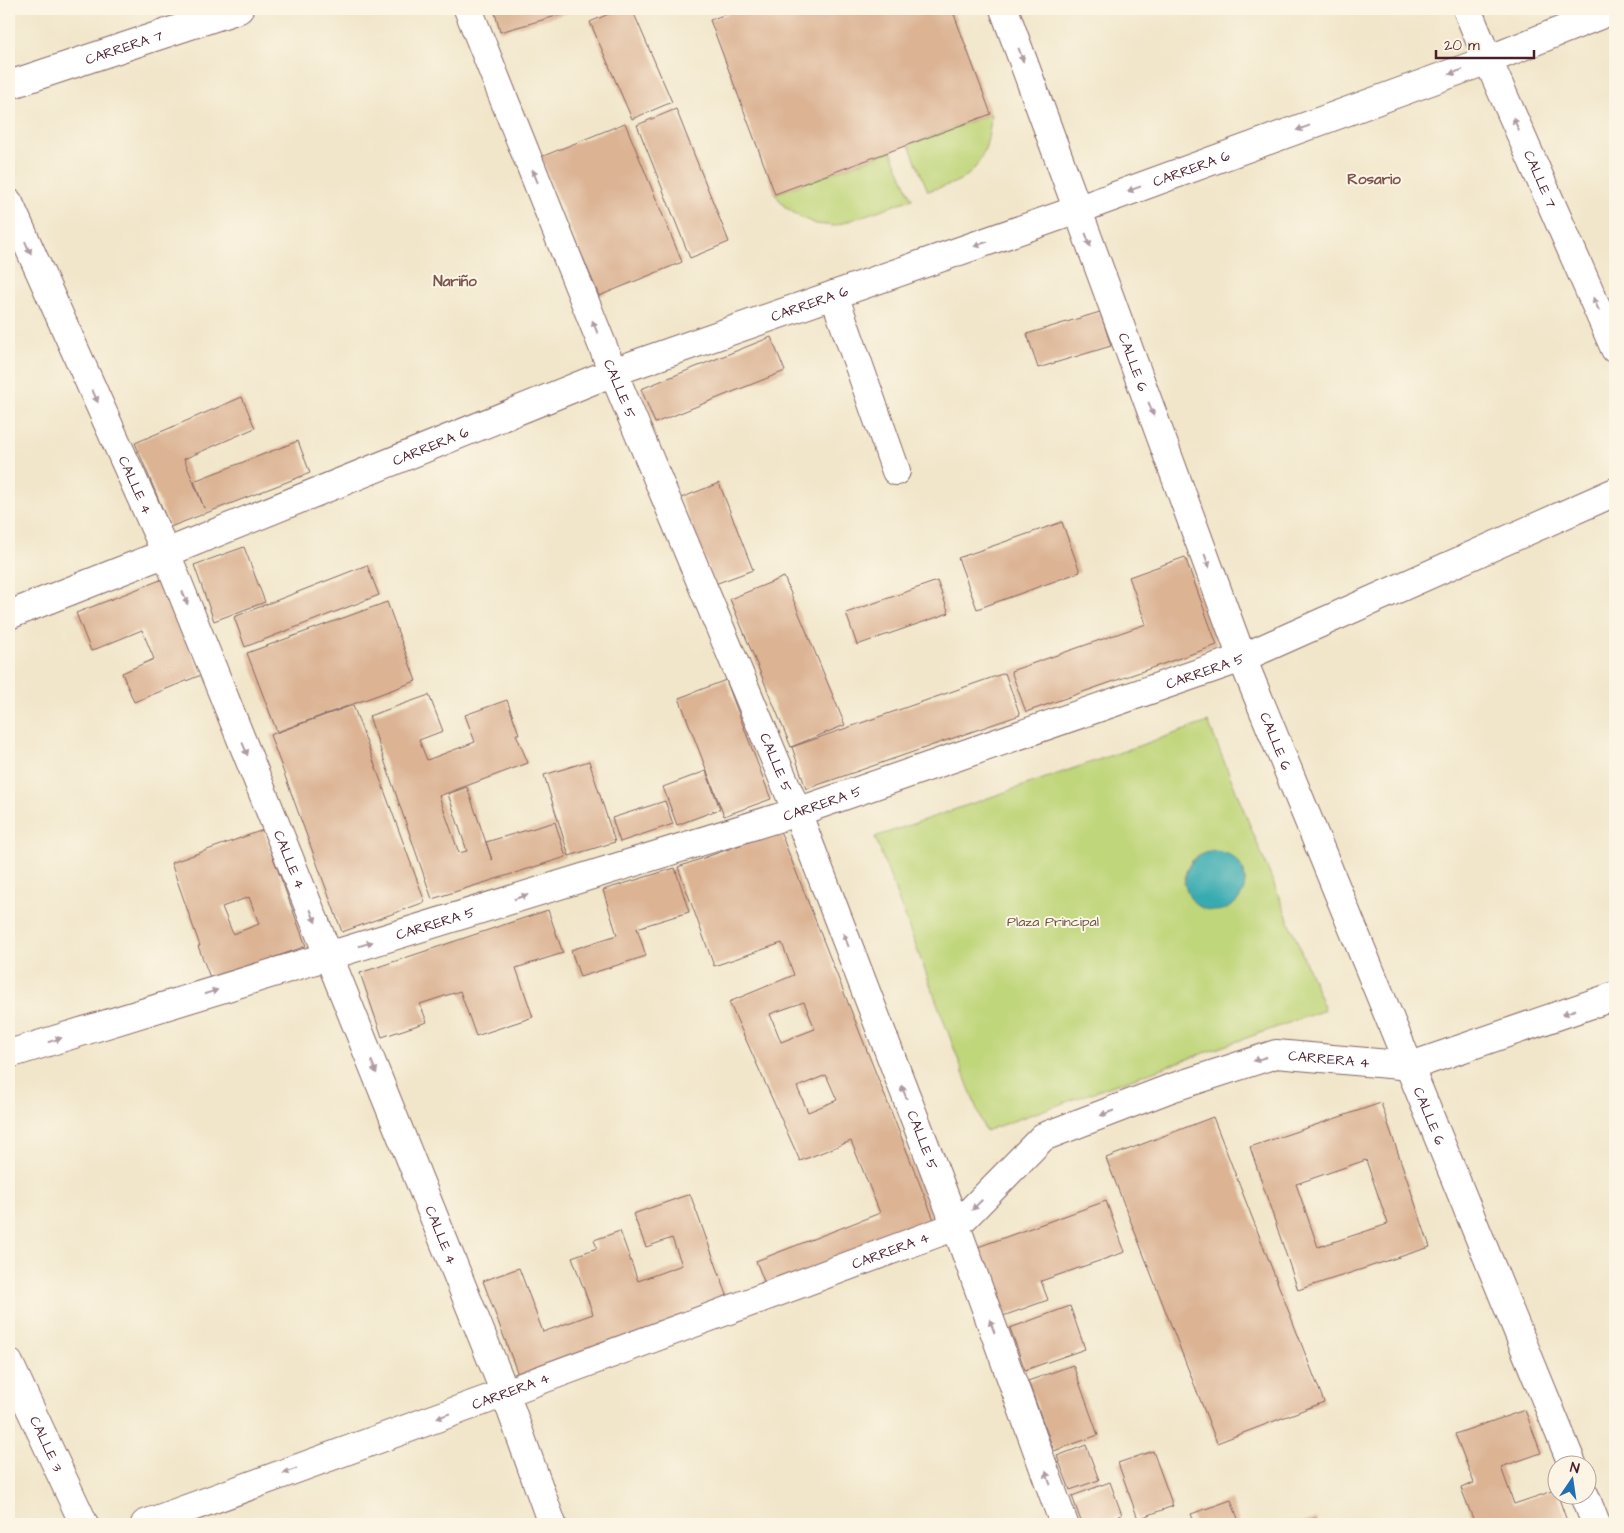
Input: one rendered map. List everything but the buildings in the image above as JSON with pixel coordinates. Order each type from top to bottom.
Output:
[{"type":"street","name":"CARRERA 7","points":[[9,85],[239,9]]},
{"type":"street","name":"CALLE 5","points":[[468,9],[614,372],[797,812],[956,1226],[1064,1524]]},
{"type":"street","name":"CALLE 6","points":[[1004,9],[1242,658],[1411,1066],[1569,1456]]},
{"type":"street","name":"CALLE 7","points":[[1467,9],[1615,349]]},
{"type":"street","name":"CARRERA 6","points":[[9,615],[614,372],[1077,210],[1488,60],[1615,9]]},
{"type":"street","name":"CALLE 4","points":[[11,215],[166,553],[505,1393],[552,1524]]},
{"type":"street","points":[[834,295],[896,471]]},
{"type":"street","name":"CARRERA 5","points":[[9,1054],[797,812],[1242,658],[1615,492]]},
{"type":"street","name":"CARRERA 4","points":[[145,1524],[956,1226],[1043,1137],[1171,1088],[1276,1054],[1411,1066],[1615,996]]},
{"type":"street","name":"CALLE 3","points":[[9,1363],[84,1524]]},
{"type":"street","points":[[1589,1506],[1596,1524]]},
{"type":"green space","points":[[991,114],[984,153],[974,169],[958,181],[928,191],[909,145]]},
{"type":"green space","points":[[891,151],[912,199],[834,226],[816,224],[800,217],[785,207],[775,194]]},
{"type":"green space","name":"Plaza Principal","points":[[1208,722],[1325,1010],[985,1131],[875,837]],"holes":[[[1213,850],[1244,871],[1243,892],[1239,899],[1184,884],[1186,871],[1192,861],[1201,854]]]},
{"type":"water","points":[[1209,851],[1221,851],[1237,859],[1243,869],[1245,881],[1243,893],[1237,903],[1221,911],[1209,911],[1193,903],[1185,887],[1185,875],[1193,859]]},
{"type":"district","name":"Rosario","points":[[1374,179]]},
{"type":"district","name":"Nariño","points":[[455,281]]}]
